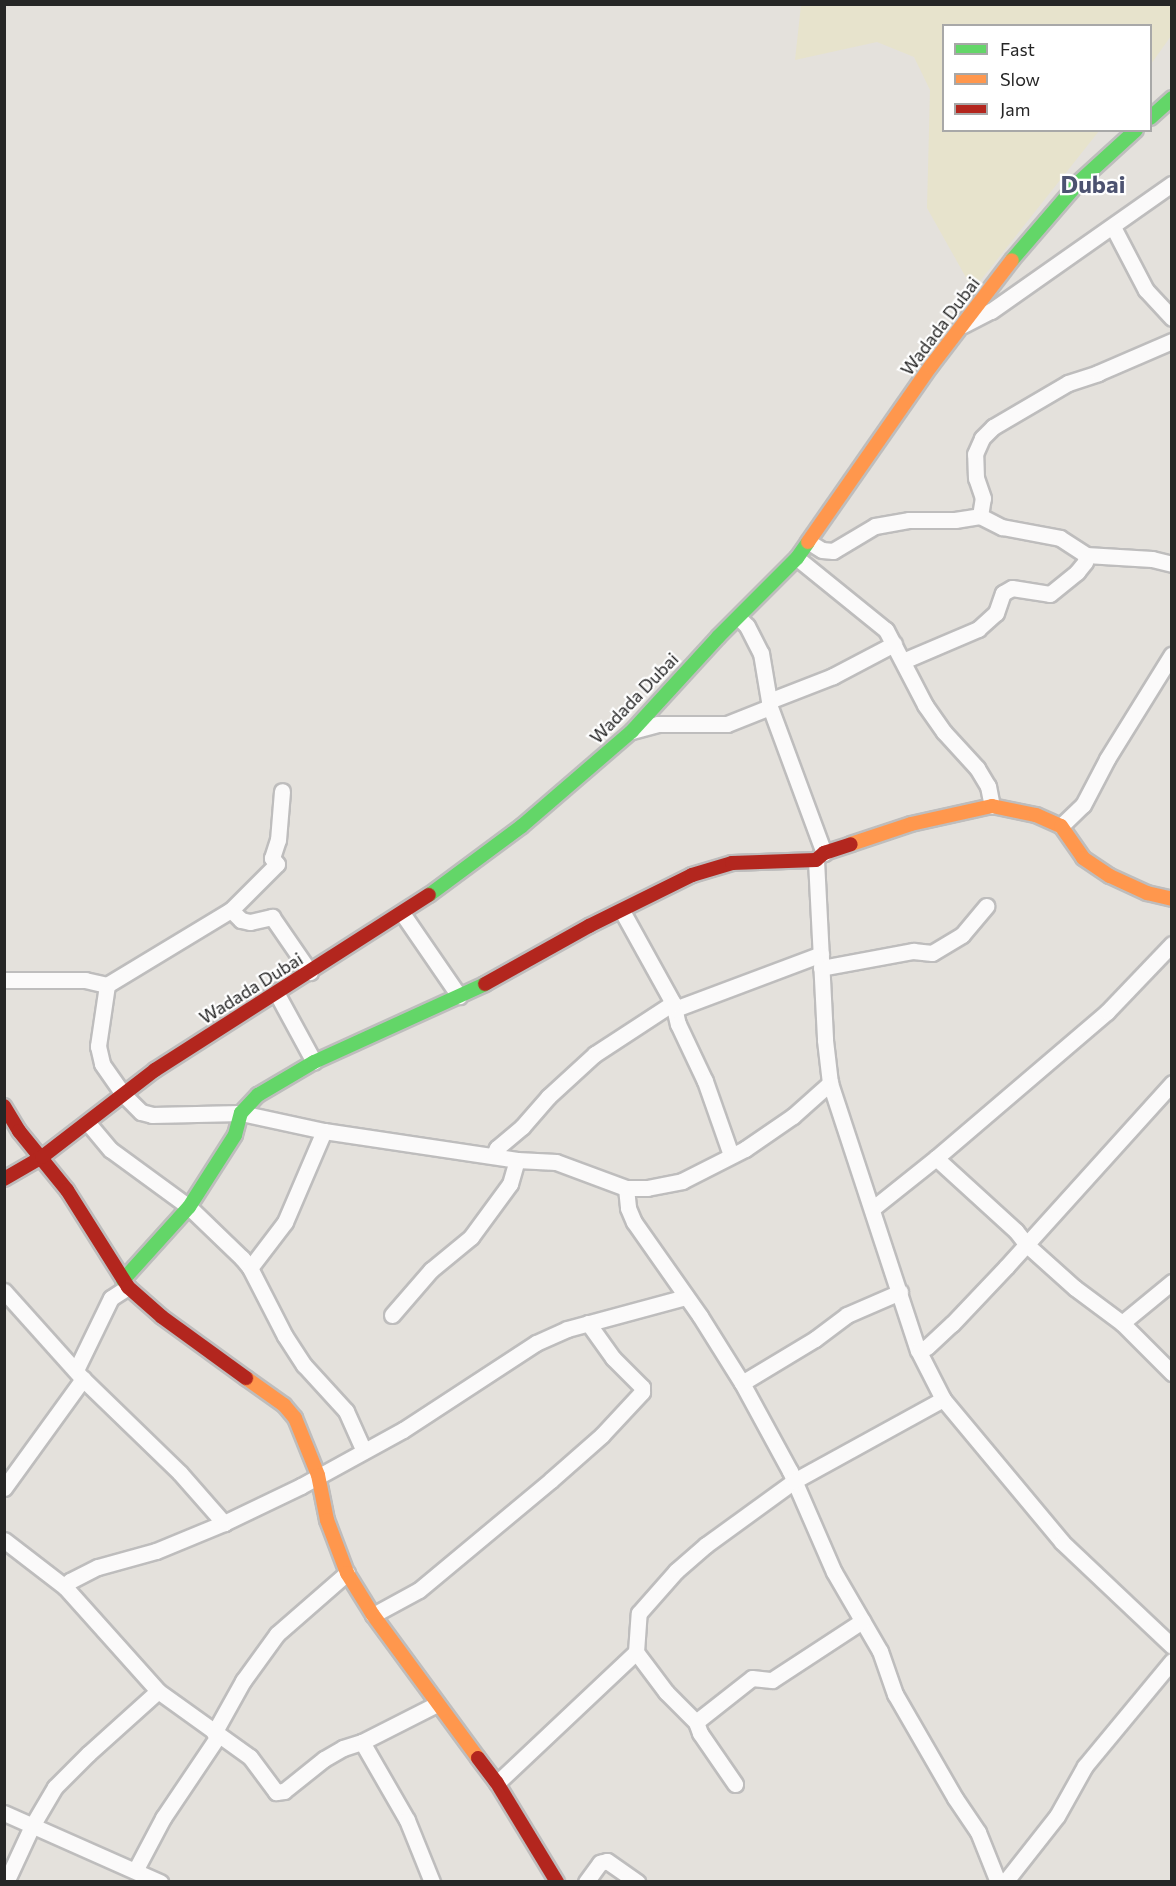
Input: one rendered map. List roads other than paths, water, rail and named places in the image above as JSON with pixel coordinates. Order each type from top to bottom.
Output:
[{"type":"street","points":[[1152,116],[1172,98]]},
{"type":"street","name":"Wadada Dubai","points":[[4,1179],[42,1157],[88,1123],[122,1093],[442,887],[522,826],[632,731],[718,637],[797,558],[1006,268],[1079,182],[1134,132]]},
{"type":"street","points":[[962,326],[991,311],[1172,184]]},
{"type":"street","points":[[1113,227],[1146,290],[1172,318]]},
{"type":"street","points":[[980,516],[983,498],[976,478],[975,454],[982,438],[993,427],[1075,380],[1098,373],[1172,341]]},
{"type":"street","points":[[808,542],[822,550],[833,551],[875,526],[909,520],[955,520],[980,516],[1002,527],[1060,538],[1086,555],[1152,559],[1172,564]]},
{"type":"street","points":[[903,661],[978,629],[996,613],[1003,593],[1012,588],[1050,594],[1077,572],[1086,555]]},
{"type":"street","points":[[797,558],[886,630],[925,705],[944,732],[977,768],[988,786],[992,806]]},
{"type":"street","points":[[739,618],[751,632],[761,653],[770,704],[820,856],[821,961],[825,1040],[830,1083],[918,1350],[943,1399],[1062,1542],[1172,1646]]},
{"type":"street","points":[[632,731],[658,724],[727,724],[816,684],[894,644]]},
{"type":"street","points":[[1061,826],[1083,806],[1107,759],[1172,654]]},
{"type":"street","points":[[4,980],[85,980],[107,985],[231,910],[277,864],[272,858],[278,840],[282,791]]},
{"type":"street","points":[[4,1488],[80,1374],[111,1298],[189,1207],[236,1136],[241,1113],[258,1095],[314,1062],[506,974],[589,926],[692,875],[732,863],[820,856],[911,824],[992,806],[1036,815],[1061,826],[1083,858],[1110,876],[1147,893],[1172,899]]},
{"type":"street","points":[[494,1156],[497,1148],[522,1127],[548,1096],[595,1054],[674,1006],[821,961],[913,951],[932,953],[962,935],[986,906]]},
{"type":"street","points":[[231,910],[241,920],[250,922],[272,917],[310,972]]},
{"type":"street","points":[[622,911],[674,1006],[678,1024],[705,1081],[731,1155]]},
{"type":"street","points":[[402,913],[459,996]]},
{"type":"street","points":[[872,1209],[936,1158],[1107,1012],[1172,944]]},
{"type":"street","points":[[107,985],[98,1046],[102,1064],[122,1093],[141,1112],[152,1115],[241,1113],[324,1131],[517,1160],[556,1162],[626,1188],[647,1188],[682,1181],[745,1149],[793,1116],[830,1083]]},
{"type":"street","points":[[277,994],[314,1062]]},
{"type":"street","points":[[918,1350],[927,1347],[952,1324],[1027,1245],[1172,1083]]},
{"type":"street","points":[[4,1106],[12,1129],[42,1157],[67,1190],[125,1283],[162,1317],[284,1405],[295,1418],[318,1475],[327,1520],[347,1573],[373,1616],[496,1783],[557,1881]]},
{"type":"street","points":[[88,1123],[111,1150],[189,1207],[250,1268],[285,1336],[304,1365],[346,1411],[363,1449]]},
{"type":"street","points":[[250,1268],[285,1222],[324,1131]]},
{"type":"street","points":[[936,1158],[1075,1288],[1122,1323],[1172,1373]]},
{"type":"street","points":[[392,1315],[431,1270],[471,1237],[510,1184],[517,1160]]},
{"type":"street","points":[[626,1188],[628,1208],[634,1222],[686,1296],[742,1383],[794,1481],[834,1572],[880,1650],[895,1694],[950,1790],[978,1832],[998,1881]]},
{"type":"street","points":[[1122,1323],[1172,1282]]},
{"type":"street","points":[[742,1383],[815,1339],[847,1315],[900,1292]]},
{"type":"street","points":[[6,1295],[80,1374],[180,1473],[224,1523]]},
{"type":"street","points":[[65,1587],[70,1581],[98,1567],[156,1551],[224,1523],[302,1486],[363,1449],[403,1430],[536,1343],[567,1329],[686,1296]]},
{"type":"street","points":[[373,1616],[419,1590],[602,1435],[642,1392],[642,1387],[613,1358],[588,1323]]},
{"type":"street","points":[[735,1784],[711,1751],[696,1722],[666,1692],[636,1652],[639,1613],[676,1572],[739,1519],[794,1481],[943,1399]]},
{"type":"street","points":[[4,1540],[65,1587],[158,1691],[250,1757],[276,1792],[284,1791],[333,1754],[437,1704]]},
{"type":"street","points":[[130,1873],[216,1734],[243,1681],[277,1634],[347,1573]]},
{"type":"street","points":[[696,1722],[752,1678],[772,1680],[862,1621]]},
{"type":"street","points":[[496,1783],[636,1652]]},
{"type":"street","points":[[1005,1881],[1057,1816],[1085,1766],[1172,1661]]},
{"type":"street","points":[[6,1881],[32,1826],[55,1787],[68,1772],[158,1691]]},
{"type":"street","points":[[362,1742],[407,1820],[428,1880]]},
{"type":"street","points":[[4,1813],[130,1873],[160,1881]]},
{"type":"street","points":[[586,1881],[600,1863],[607,1862],[637,1881]]},
{"type":"district","name":"Dubai","points":[[1093,184]]}]
